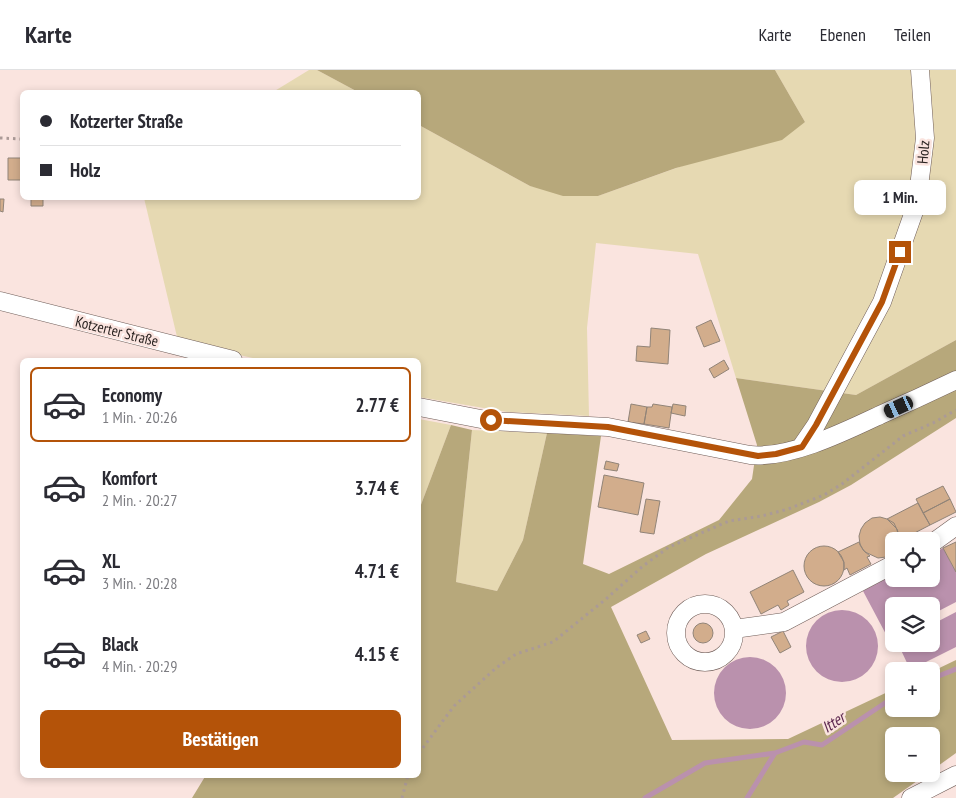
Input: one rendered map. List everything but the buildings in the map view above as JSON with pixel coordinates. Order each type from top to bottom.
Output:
[{"type":"street","name":"Holz","points":[[802,447],[816,425],[882,302],[917,203],[925,138],[920,70]]},
{"type":"street","name":"Kotzerter Straße","points":[[0,301],[225,358]]},
{"type":"street","points":[[421,407],[491,420],[608,427],[758,456],[776,454],[802,447],[852,428],[956,380]]},
{"type":"street","points":[[940,538],[956,526]]},
{"type":"street","points":[[734,629],[784,622],[885,569]]},
{"type":"street","points":[[912,798],[956,775]]},
{"type":"path","points":[[0,138],[20,139]]},
{"type":"path","points":[[421,750],[454,706],[496,668],[516,654],[552,642],[606,599],[643,566],[669,547],[729,521],[762,516],[788,509],[824,495],[842,484],[903,436],[933,423],[956,410]]},
{"type":"path","points":[[402,798],[407,778]]},
{"type":"shaded area","points":[[309,70],[317,70],[354,90],[276,90]]},
{"type":"shaded area","points":[[317,70],[775,70],[805,122],[782,140],[676,168],[598,196],[563,196],[530,186],[421,126],[421,90],[354,90]]},
{"type":"shaded area","points":[[775,70],[956,70],[956,340],[856,395],[736,378],[698,254],[596,243],[587,328],[589,416],[507,412],[421,397],[421,358],[252,358],[178,341],[144,200],[421,200],[421,126],[530,186],[598,196],[805,122]]},
{"type":"shaded area","points":[[956,340],[956,418],[851,485],[819,502],[706,554],[611,607],[672,740],[788,739],[885,693],[885,717],[940,717],[940,668],[956,660],[956,753],[940,765],[940,727],[885,727],[885,782],[916,782],[893,798],[192,798],[204,778],[421,778],[421,505],[451,425],[472,430],[456,582],[497,591],[523,540],[547,433],[601,436],[583,564],[609,574],[719,520],[752,479],[757,445],[736,378],[856,395]]},
{"type":"shaded area","points":[[421,419],[451,425],[421,505]]},
{"type":"shaded area","points":[[472,430],[547,433],[523,540],[497,591],[456,582]]},
{"type":"shaded area","points":[[943,548],[956,572],[956,602],[940,610],[940,597],[885,597],[885,632],[863,591],[885,579],[885,587],[940,587],[940,550]]},
{"type":"shaded area","points":[[842,610],[862,616],[872,626],[878,646],[872,666],[862,676],[842,682],[822,676],[812,666],[806,646],[812,626],[822,616]]},
{"type":"shaded area","points":[[956,612],[956,647],[926,662],[907,662],[902,652],[940,652],[940,620]]},
{"type":"shaded area","points":[[750,657],[770,663],[780,673],[786,693],[780,713],[770,723],[750,729],[730,723],[720,713],[714,693],[720,673],[730,663]]},
{"type":"waterway","name":"Itter","points":[[940,675],[956,669]]},
{"type":"waterway","name":"Itter","points":[[747,798],[775,753],[804,742],[822,745],[885,703]]},
{"type":"waterway","points":[[645,798],[705,763],[775,753]]},
{"type":"route","points":[[491,420],[608,427],[758,456],[776,454],[802,447],[816,425],[882,302],[900,252]]}]
